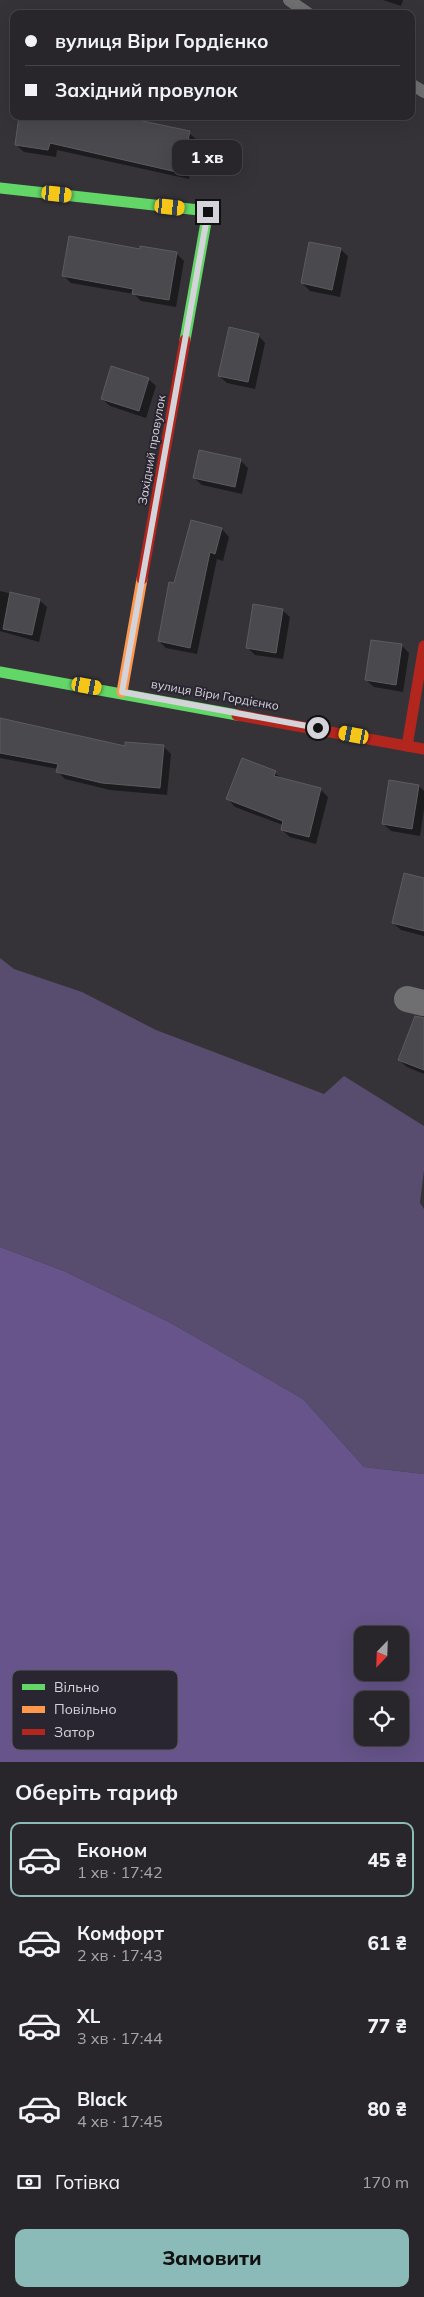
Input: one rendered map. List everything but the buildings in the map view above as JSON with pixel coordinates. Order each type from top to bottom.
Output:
[{"type":"street","name":"Західний провулок","points":[[0,188],[208,212],[122,692]]},
{"type":"street","points":[[407,746],[424,646]]},
{"type":"street","name":"вулиця Віри Гордієнко","points":[[0,672],[122,692],[424,749]]},
{"type":"lane","points":[[289,0],[303,10]]},
{"type":"shaded area","points":[[0,958],[14,969],[82,992],[156,1030],[324,1094],[344,1076],[424,1126],[424,1170],[420,1203],[424,1209],[424,1474],[364,1467],[303,1399],[169,1322],[64,1271],[0,1247]]},
{"type":"shaded area","points":[[0,1247],[64,1271],[169,1322],[303,1399],[364,1467],[424,1474],[424,1762],[0,1762]]},
{"type":"traffic: fast","points":[[0,188],[208,211],[185,340]]},
{"type":"traffic: fast","points":[[0,672],[237,715]]},
{"type":"traffic: slow","points":[[122,692],[142,579]]},
{"type":"traffic: jam","points":[[142,579],[185,340]]},
{"type":"traffic: jam","points":[[407,746],[424,646]]},
{"type":"traffic: jam","points":[[237,715],[424,749]]},
{"type":"route","points":[[208,212],[122,692],[318,728]]}]
